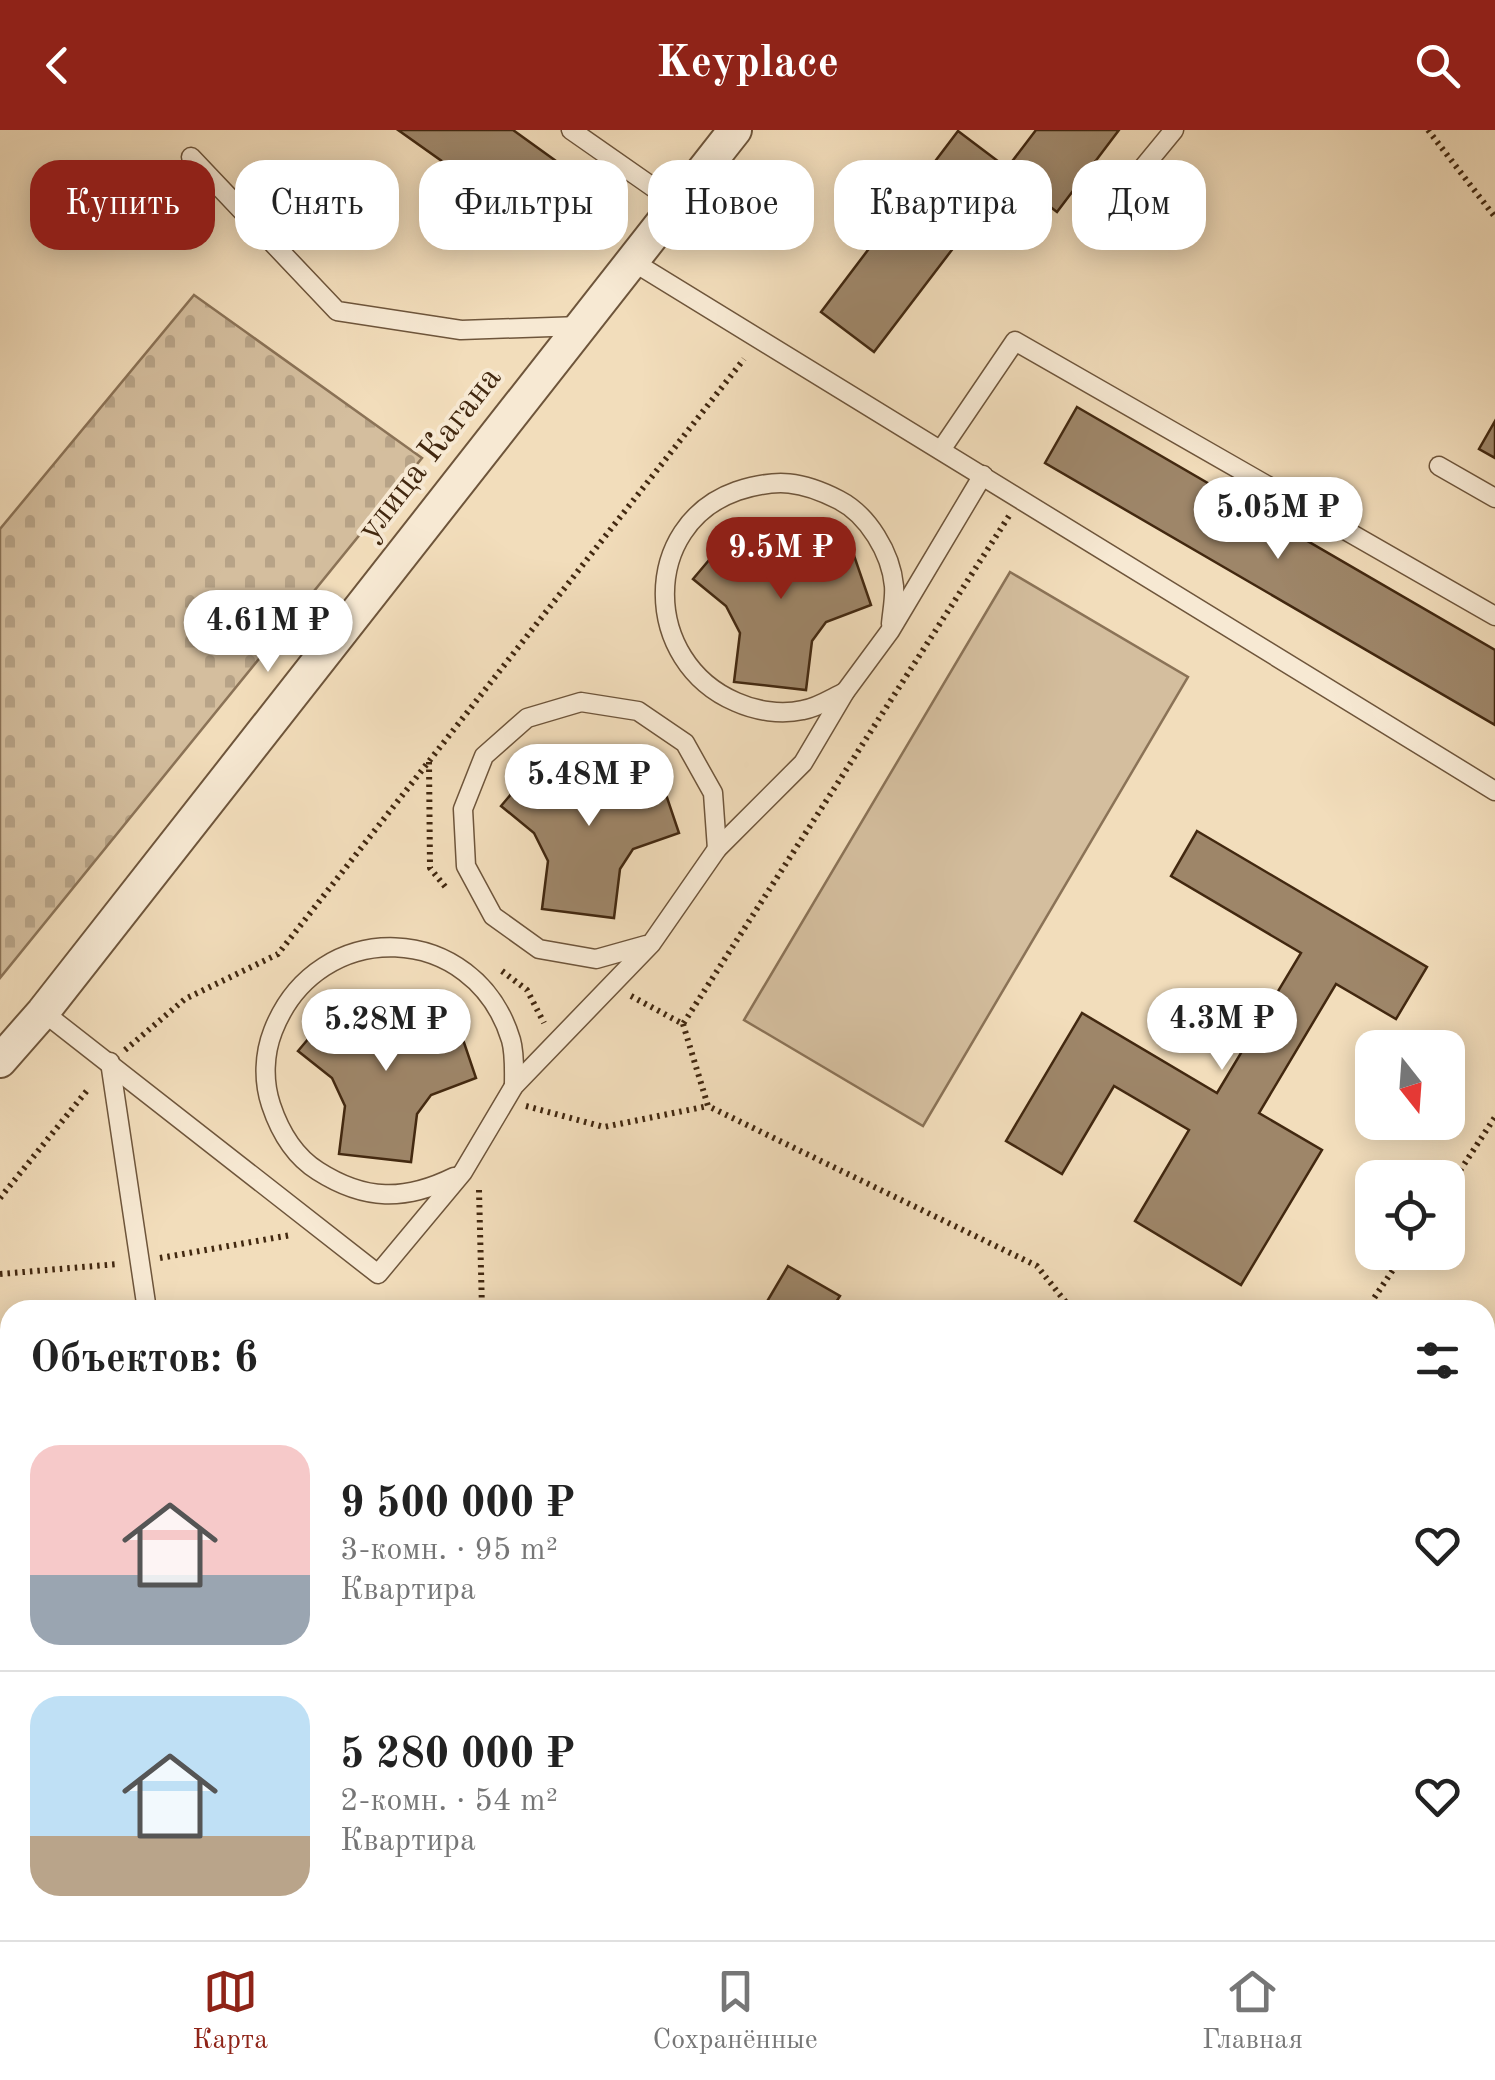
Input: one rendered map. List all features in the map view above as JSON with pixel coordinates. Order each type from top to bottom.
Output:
[{"type":"street","name":"улица Кагана","points":[[711,160],[735,130]]},
{"type":"street","name":"улица Кагана","points":[[0,1061],[43,1012],[648,241]]},
{"type":"lane","points":[[570,130],[648,184]]},
{"type":"lane","points":[[1149,160],[1174,130]]},
{"type":"lane","points":[[191,157],[337,311],[461,330],[581,326]]},
{"type":"lane","points":[[632,261],[1495,791]]},
{"type":"lane","points":[[941,450],[1015,341],[1495,616]]},
{"type":"lane","points":[[1440,466],[1495,498]]},
{"type":"lane","points":[[43,1012],[378,1274],[463,1172],[510,1093],[651,944],[717,850],[802,764],[845,692],[890,632],[983,475]]},
{"type":"lane","points":[[845,692],[802,710],[756,711],[714,692],[681,660],[665,616],[666,570],[686,528],[720,497],[764,482],[810,485],[851,506],[881,541],[894,585],[890,632]]},
{"type":"lane","points":[[651,944],[596,959],[540,948],[493,916],[466,866],[462,809],[484,756],[527,718],[563,707],[582,702],[638,711],[684,743],[713,792],[717,850]]},
{"type":"lane","points":[[463,1172],[425,1191],[382,1196],[341,1186],[306,1163],[280,1130],[266,1090],[267,1047],[282,1007],[310,975],[346,954],[388,946],[430,952],[468,973],[496,1004],[512,1044],[510,1093]]},
{"type":"lane","points":[[110,1062],[145,1300]]},
{"type":"path","points":[[1428,130],[1495,217]]},
{"type":"path","points":[[0,1198],[110,1062],[184,1000],[278,954],[760,338]]},
{"type":"path","points":[[683,1024],[1020,498]]},
{"type":"path","points":[[611,985],[683,1024],[708,1106]]},
{"type":"path","points":[[510,1093],[604,1127],[708,1106],[1038,1266],[1064,1300]]},
{"type":"path","points":[[1465,1163],[1495,1116]]},
{"type":"path","points":[[478,1148],[482,1300]]},
{"type":"path","points":[[1373,1300],[1392,1270]]},
{"type":"green space","points":[[194,295],[422,458],[0,978],[0,529]]},
{"type":"green space","points":[[1010,572],[1188,677],[923,1126],[744,1020]]},
{"type":"building","points":[[398,130],[513,130],[555,160],[440,160]]},
{"type":"building","points":[[1036,130],[1119,130],[1096,160],[1072,160],[1072,192],[1057,212],[1052,208],[1052,160],[1013,160]]},
{"type":"building","points":[[958,131],[996,160],[936,160]]},
{"type":"building","points":[[868,250],[952,250],[874,352],[821,312]]},
{"type":"building","points":[[1077,407],[1495,650],[1495,725],[1045,463]]},
{"type":"building","points":[[1495,421],[1495,458],[1479,449]]},
{"type":"building","points":[[742,521],[775,547],[802,552],[848,538],[871,605],[826,622],[812,641],[806,690],[734,682],[740,633],[726,606],[693,579]]},
{"type":"building","points":[[550,748],[583,775],[610,779],[656,765],[679,833],[633,849],[620,869],[614,918],[542,909],[548,861],[534,833],[501,806]]},
{"type":"building","points":[[1197,831],[1427,967],[1396,1019],[1336,984],[1259,1113],[1322,1150],[1241,1285],[1135,1221],[1189,1130],[1114,1086],[1062,1174],[1006,1141],[1082,1013],[1217,1093],[1301,953],[1171,876]]},
{"type":"building","points":[[347,993],[380,1020],[407,1024],[453,1010],[476,1078],[431,1095],[417,1114],[411,1162],[339,1154],[345,1106],[332,1078],[298,1051]]},
{"type":"building","points":[[788,1266],[840,1296],[837,1300],[768,1300]]}]
